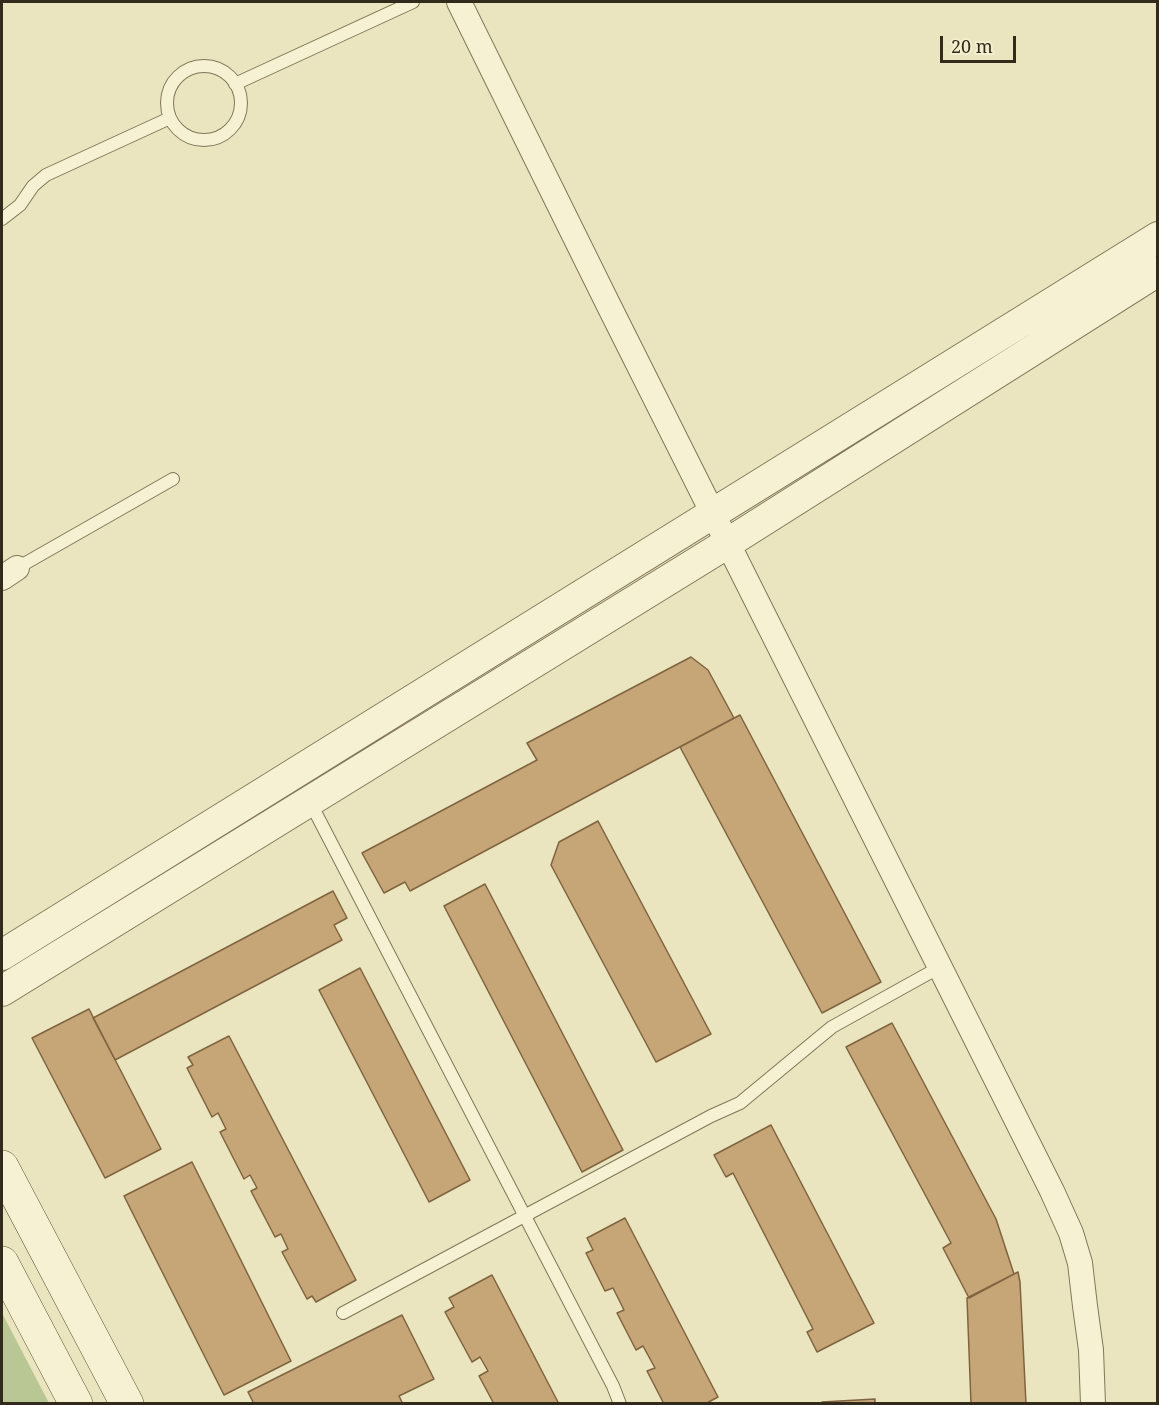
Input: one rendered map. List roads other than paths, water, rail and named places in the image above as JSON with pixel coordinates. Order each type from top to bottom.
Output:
[{"type":"main road","points":[[2,1167],[127,1404]]},
{"type":"main road","points":[[2,1263],[76,1404]]},
{"type":"street","points":[[459,2],[1071,1233],[1080,1263],[1090,1350],[1093,1404]]},
{"type":"street","points":[[2,955],[1158,237]]},
{"type":"street","points":[[2,991],[728,543],[1158,271]]},
{"type":"lane","points":[[235,84],[413,2]]},
{"type":"lane","points":[[201,66],[218,68],[231,77],[235,84],[240,91],[242,108],[236,123],[225,135],[209,140],[196,140],[183,134],[174,125],[170,118],[167,101],[176,79],[186,71],[201,66]]},
{"type":"lane","points":[[2,219],[20,205],[33,186],[46,175],[170,118]]},
{"type":"lane","points":[[9,573],[173,479]]},
{"type":"lane","points":[[310,801],[613,1386],[620,1404]]},
{"type":"lane","points":[[343,1313],[711,1116],[740,1103],[832,1027],[940,967]]}]
